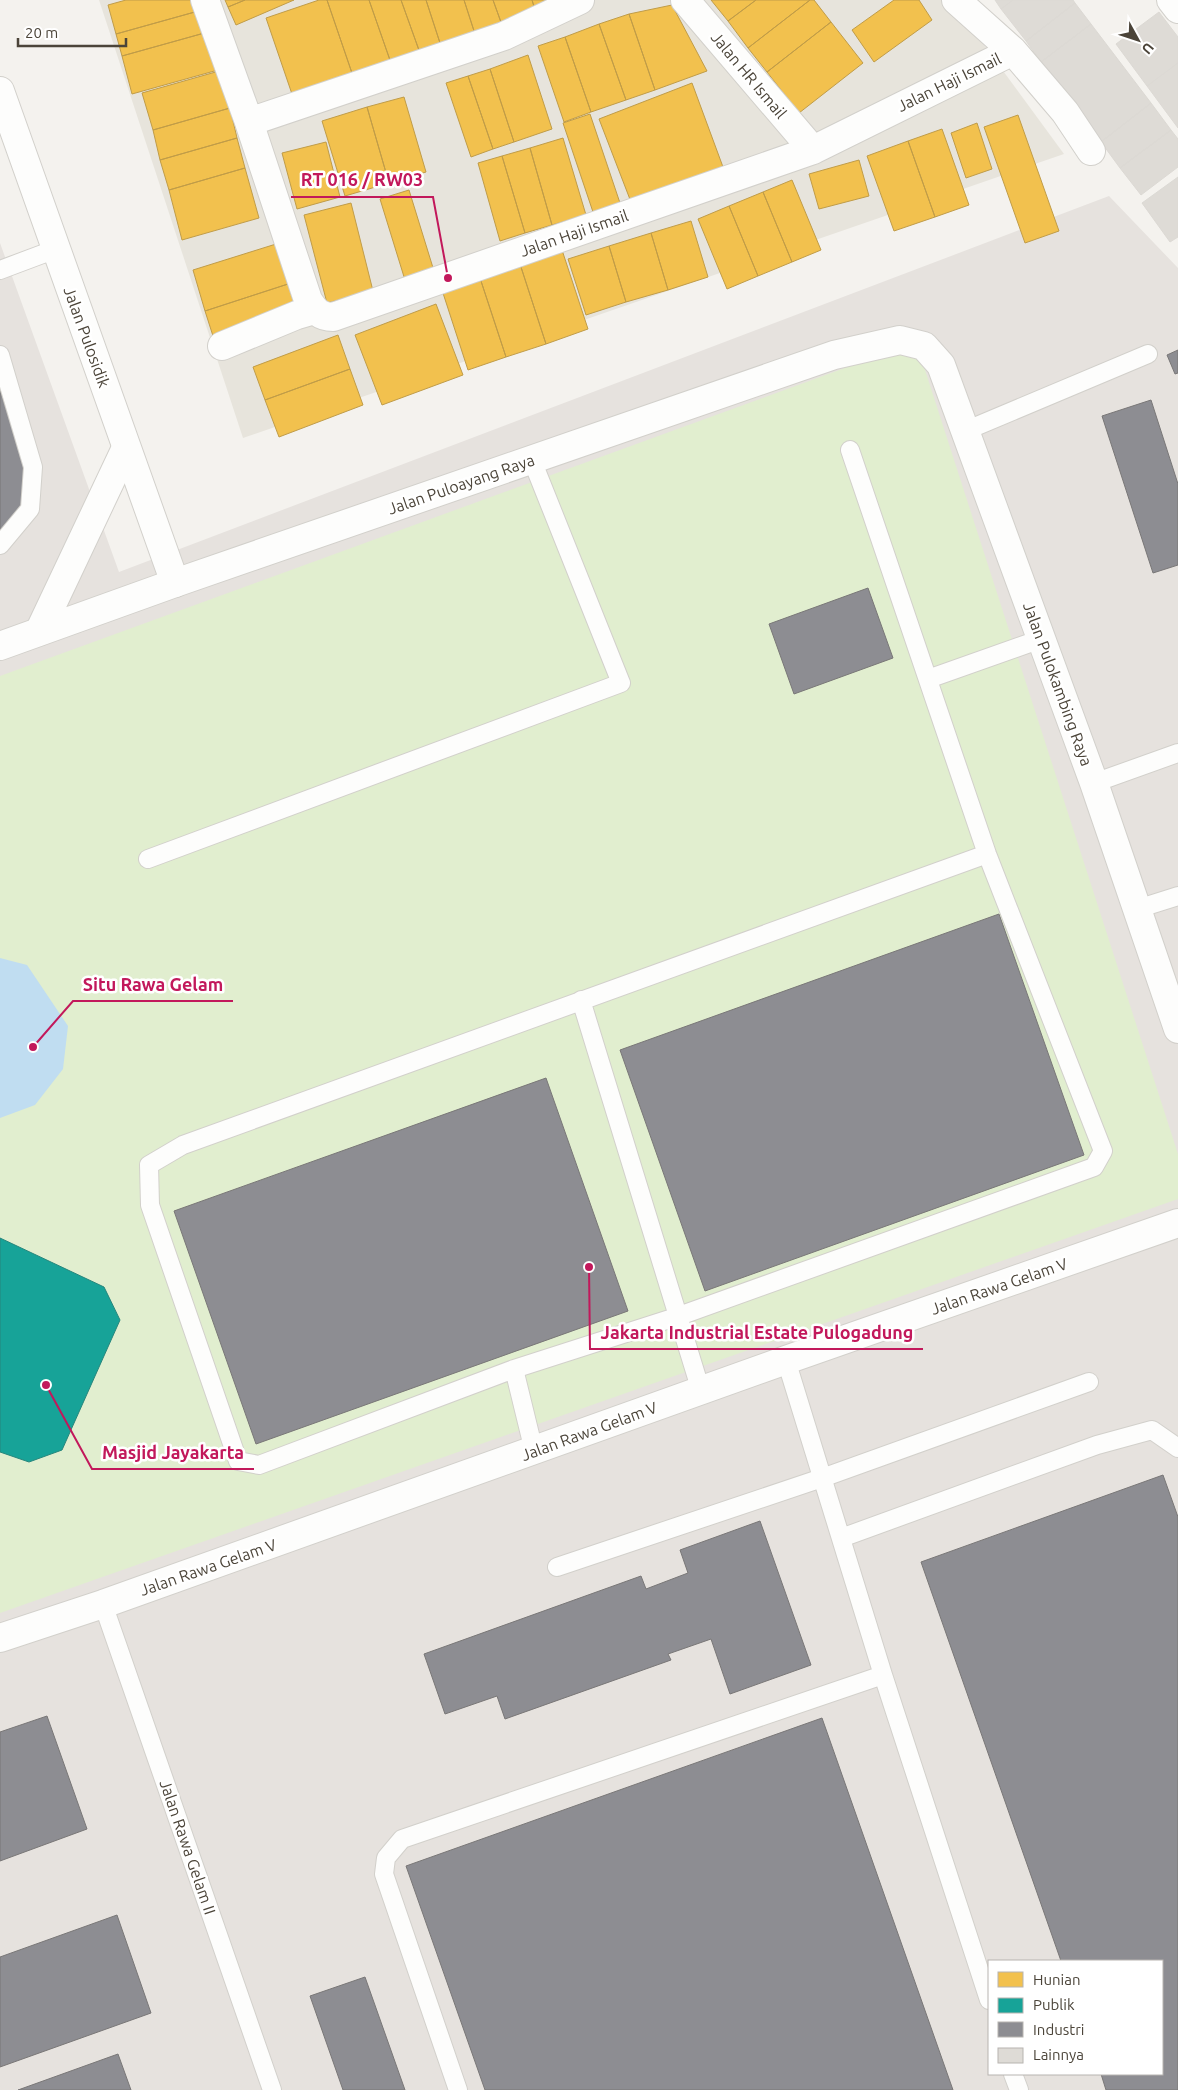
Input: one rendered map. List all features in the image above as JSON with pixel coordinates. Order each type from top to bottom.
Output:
[{"type":"street","points":[[206,0],[308,300],[314,310],[296,314],[222,346]]},
{"type":"street","points":[[249,122],[504,36],[580,0]]},
{"type":"street","name":"Jalan HR Ismail","points":[[686,0],[813,150]]},
{"type":"street","points":[[956,0],[1013,51],[1065,112],[1091,151]]},
{"type":"street","points":[[1171,0],[1178,9]]},
{"type":"street","name":"Jalan Haji Ismail","points":[[314,310],[320,315],[334,317],[813,150],[1013,51]]},
{"type":"street","name":"Jalan Pulosidik","points":[[0,92],[175,583]]},
{"type":"street","name":"Jalan Puloayang Raya","points":[[0,646],[175,583],[834,355],[900,340],[924,346]]},
{"type":"street","name":"Jalan Pulokambing Raya","points":[[924,346],[941,365],[1094,783],[1178,1029]]},
{"type":"street","points":[[39,632],[126,448]]},
{"type":"street","name":"Jalan Rawa Gelam V","points":[[0,1638],[103,1604],[786,1360],[1178,1224]]},
{"type":"lane","points":[[0,270],[56,249]]},
{"type":"lane","points":[[965,431],[1148,354]]},
{"type":"lane","points":[[0,355],[33,466],[30,509],[0,545]]},
{"type":"lane","points":[[850,450],[987,854],[1103,1151],[1094,1167],[679,1316],[514,1369],[259,1464],[238,1461],[150,1205],[149,1164],[183,1145],[987,854]]},
{"type":"lane","points":[[148,860],[621,683],[532,460]]},
{"type":"lane","points":[[928,680],[1041,640]]},
{"type":"lane","points":[[1094,783],[1178,753]]},
{"type":"lane","points":[[1137,909],[1178,896]]},
{"type":"lane","points":[[581,1000],[701,1391]]},
{"type":"lane","points":[[786,1360],[883,1676],[988,1997]]},
{"type":"lane","points":[[514,1369],[534,1451]]},
{"type":"lane","points":[[557,1567],[822,1478],[1089,1382]]},
{"type":"lane","points":[[841,1538],[1097,1445],[1152,1430],[1178,1448]]},
{"type":"lane","name":"Jalan Rawa Gelam II","points":[[103,1604],[272,2090]]},
{"type":"lane","points":[[458,2090],[384,1874],[386,1858],[402,1839],[883,1676]]},
{"type":"lane","points":[[1013,2075],[1019,2090]]},
{"type":"shaded area","points":[[99,0],[951,0],[1064,154],[243,438]]},
{"type":"shaded area","points":[[1109,196],[1178,268],[1178,2090],[0,2090],[0,243],[119,572]]},
{"type":"green space","points":[[916,342],[1178,1154],[1178,1199],[0,1613],[0,676]]},
{"type":"water","points":[[0,958],[27,965],[68,1026],[63,1069],[35,1105],[0,1118]]},
{"type":"building: Hunian","points":[[126,0],[199,0],[202,10],[116,34],[108,5]]},
{"type":"building: Hunian","points":[[225,0],[245,0],[228,7]]},
{"type":"building: Hunian","points":[[245,0],[294,0],[236,25],[228,7]]},
{"type":"building: Hunian","points":[[319,0],[327,0],[353,76],[293,97],[266,18]]},
{"type":"building: Hunian","points":[[327,0],[369,0],[391,63],[353,76]]},
{"type":"building: Hunian","points":[[369,0],[401,0],[420,53],[391,63]]},
{"type":"building: Hunian","points":[[401,0],[426,0],[441,46],[420,53]]},
{"type":"building: Hunian","points":[[426,0],[464,0],[475,34],[441,46]]},
{"type":"building: Hunian","points":[[464,0],[493,0],[502,25],[475,34]]},
{"type":"building: Hunian","points":[[493,0],[532,0],[536,13],[502,25]]},
{"type":"building: Hunian","points":[[532,0],[574,0],[536,13]]},
{"type":"building: Hunian","points":[[711,0],[756,0],[728,21]]},
{"type":"building: Hunian","points":[[756,0],[810,0],[748,48],[728,21]]},
{"type":"building: Hunian","points":[[810,0],[814,0],[831,22],[767,72],[748,48]]},
{"type":"building: Hunian","points":[[894,0],[919,0],[932,20],[874,62],[852,30]]},
{"type":"building: Hunian","points":[[672,5],[707,71],[655,90],[629,14]]},
{"type":"building: Hunian","points":[[202,10],[208,32],[122,56],[116,34]]},
{"type":"building: Hunian","points":[[629,14],[655,90],[626,100],[599,24]]},
{"type":"building: Hunian","points":[[831,22],[863,63],[799,113],[767,72]]},
{"type":"building: Hunian","points":[[599,24],[626,100],[591,112],[565,37]]},
{"type":"building: Hunian","points":[[208,32],[218,70],[132,94],[122,56]]},
{"type":"building: Hunian","points":[[565,37],[591,112],[564,122],[538,46]]},
{"type":"building: Hunian","points":[[528,55],[552,129],[514,142],[490,69]]},
{"type":"building: Hunian","points":[[490,69],[514,142],[493,149],[468,76]]},
{"type":"building: Hunian","points":[[219,71],[230,108],[153,130],[142,93]]},
{"type":"building: Hunian","points":[[468,76],[493,149],[471,157],[446,83]]},
{"type":"building: Hunian","points":[[692,83],[723,167],[631,202],[599,119]]},
{"type":"building: Hunian","points":[[404,97],[426,172],[389,183],[367,107]]},
{"type":"building: Hunian","points":[[367,107],[389,183],[345,196],[322,121]]},
{"type":"building: Hunian","points":[[230,108],[237,138],[160,160],[153,130]]},
{"type":"building: Hunian","points":[[590,114],[620,203],[593,212],[563,123]]},
{"type":"building: Hunian","points":[[1018,115],[1059,231],[1025,243],[984,127]]},
{"type":"building: Hunian","points":[[977,123],[992,169],[966,178],[951,133]]},
{"type":"building: Hunian","points":[[942,129],[969,205],[935,217],[908,141]]},
{"type":"building: Hunian","points":[[237,138],[245,168],[169,190],[160,160]]},
{"type":"building: Hunian","points":[[563,138],[586,215],[552,225],[530,148]]},
{"type":"building: Hunian","points":[[908,141],[935,217],[894,231],[867,156]]},
{"type":"building: Hunian","points":[[326,142],[340,197],[297,209],[282,153]]},
{"type":"building: Hunian","points":[[530,148],[552,225],[525,233],[502,156]]},
{"type":"building: Hunian","points":[[502,156],[525,233],[500,241],[478,163]]},
{"type":"building: Hunian","points":[[859,160],[869,196],[819,209],[809,174]]},
{"type":"building: Hunian","points":[[245,168],[259,218],[182,240],[169,190]]},
{"type":"building: Hunian","points":[[792,180],[821,250],[792,262],[763,192]]},
{"type":"building: Hunian","points":[[409,190],[434,271],[405,280],[380,199]]},
{"type":"building: Hunian","points":[[763,192],[792,262],[758,276],[729,206]]},
{"type":"building: Hunian","points":[[351,203],[373,291],[327,303],[304,215]]},
{"type":"building: Hunian","points":[[729,206],[758,276],[727,289],[698,219]]},
{"type":"building: Hunian","points":[[691,221],[708,277],[668,290],[651,233]]},
{"type":"building: Hunian","points":[[651,233],[668,290],[626,302],[609,246]]},
{"type":"building: Hunian","points":[[276,244],[288,284],[205,311],[193,270]]},
{"type":"building: Hunian","points":[[609,246],[626,302],[586,315],[568,259]]},
{"type":"building: Hunian","points":[[562,250],[588,329],[546,344],[520,264]]},
{"type":"building: Hunian","points":[[520,264],[546,344],[506,357],[480,278]]},
{"type":"building: Hunian","points":[[480,278],[506,357],[468,370],[442,290]]},
{"type":"building: Hunian","points":[[288,284],[296,310],[213,336],[205,311]]},
{"type":"building: Hunian","points":[[436,304],[463,375],[382,405],[355,335]]},
{"type":"building: Hunian","points":[[338,335],[350,369],[265,400],[253,367]]},
{"type":"building: Hunian","points":[[350,369],[363,405],[279,437],[265,400]]},
{"type":"building: Publik","points":[[0,1238],[104,1287],[120,1320],[62,1450],[29,1462],[0,1452]]},
{"type":"building: Industri","points":[[1178,350],[1178,373],[1175,374],[1167,355]]},
{"type":"building: Industri","points":[[0,390],[27,470],[29,505],[0,531]]},
{"type":"building: Industri","points":[[1151,400],[1178,484],[1178,565],[1153,573],[1102,416]]},
{"type":"building: Industri","points":[[868,588],[893,658],[794,694],[769,624]]},
{"type":"building: Industri","points":[[999,914],[1084,1155],[705,1291],[620,1050]]},
{"type":"building: Industri","points":[[546,1078],[628,1311],[256,1444],[174,1211]]},
{"type":"building: Industri","points":[[1163,1475],[1178,1517],[1178,2090],[1106,2090],[1101,2075],[1163,2075],[1163,1960],[1061,1960],[921,1562]]},
{"type":"building: Industri","points":[[760,1521],[811,1665],[730,1694],[711,1639],[668,1654],[671,1660],[505,1719],[497,1696],[445,1714],[424,1654],[641,1576],[646,1589],[688,1573],[680,1550]]},
{"type":"building: Industri","points":[[47,1716],[87,1829],[0,1861],[0,1732]]},
{"type":"building: Industri","points":[[822,1718],[953,2090],[485,2090],[406,1866]]},
{"type":"building: Industri","points":[[117,1915],[151,2013],[0,2067],[0,1957]]},
{"type":"building: Industri","points":[[365,1977],[405,2090],[343,2090],[310,1996]]},
{"type":"building: Industri","points":[[118,2054],[131,2090],[18,2090]]},
{"type":"building: Lainnya","points":[[995,0],[1013,0],[1001,9]]},
{"type":"building: Lainnya","points":[[1013,0],[1073,0],[1075,3],[1026,41],[1001,9]]},
{"type":"building: Lainnya","points":[[1075,3],[1091,24],[1041,62],[1026,41]]},
{"type":"building: Lainnya","points":[[1159,12],[1178,37],[1178,63],[1147,86],[1116,44]]},
{"type":"building: Lainnya","points":[[1091,24],[1151,103],[1101,142],[1041,62]]},
{"type":"building: Lainnya","points":[[1178,63],[1178,128],[1147,86]]},
{"type":"building: Lainnya","points":[[1151,103],[1171,130],[1120,168],[1101,142]]},
{"type":"building: Lainnya","points":[[1171,130],[1178,139],[1178,167],[1141,195],[1120,168]]},
{"type":"building: Lainnya","points":[[1178,177],[1178,237],[1170,242],[1142,203]]},
{"type":"place","name":"RT 016 / RW03","points":[[448,278]]},
{"type":"place","name":"Situ Rawa Gelam","points":[[33,1047]]},
{"type":"place","name":"Jakarta Industrial Estate Pulogadung","points":[[589,1267]]},
{"type":"place","name":"Masjid Jayakarta","points":[[46,1385]]}]
